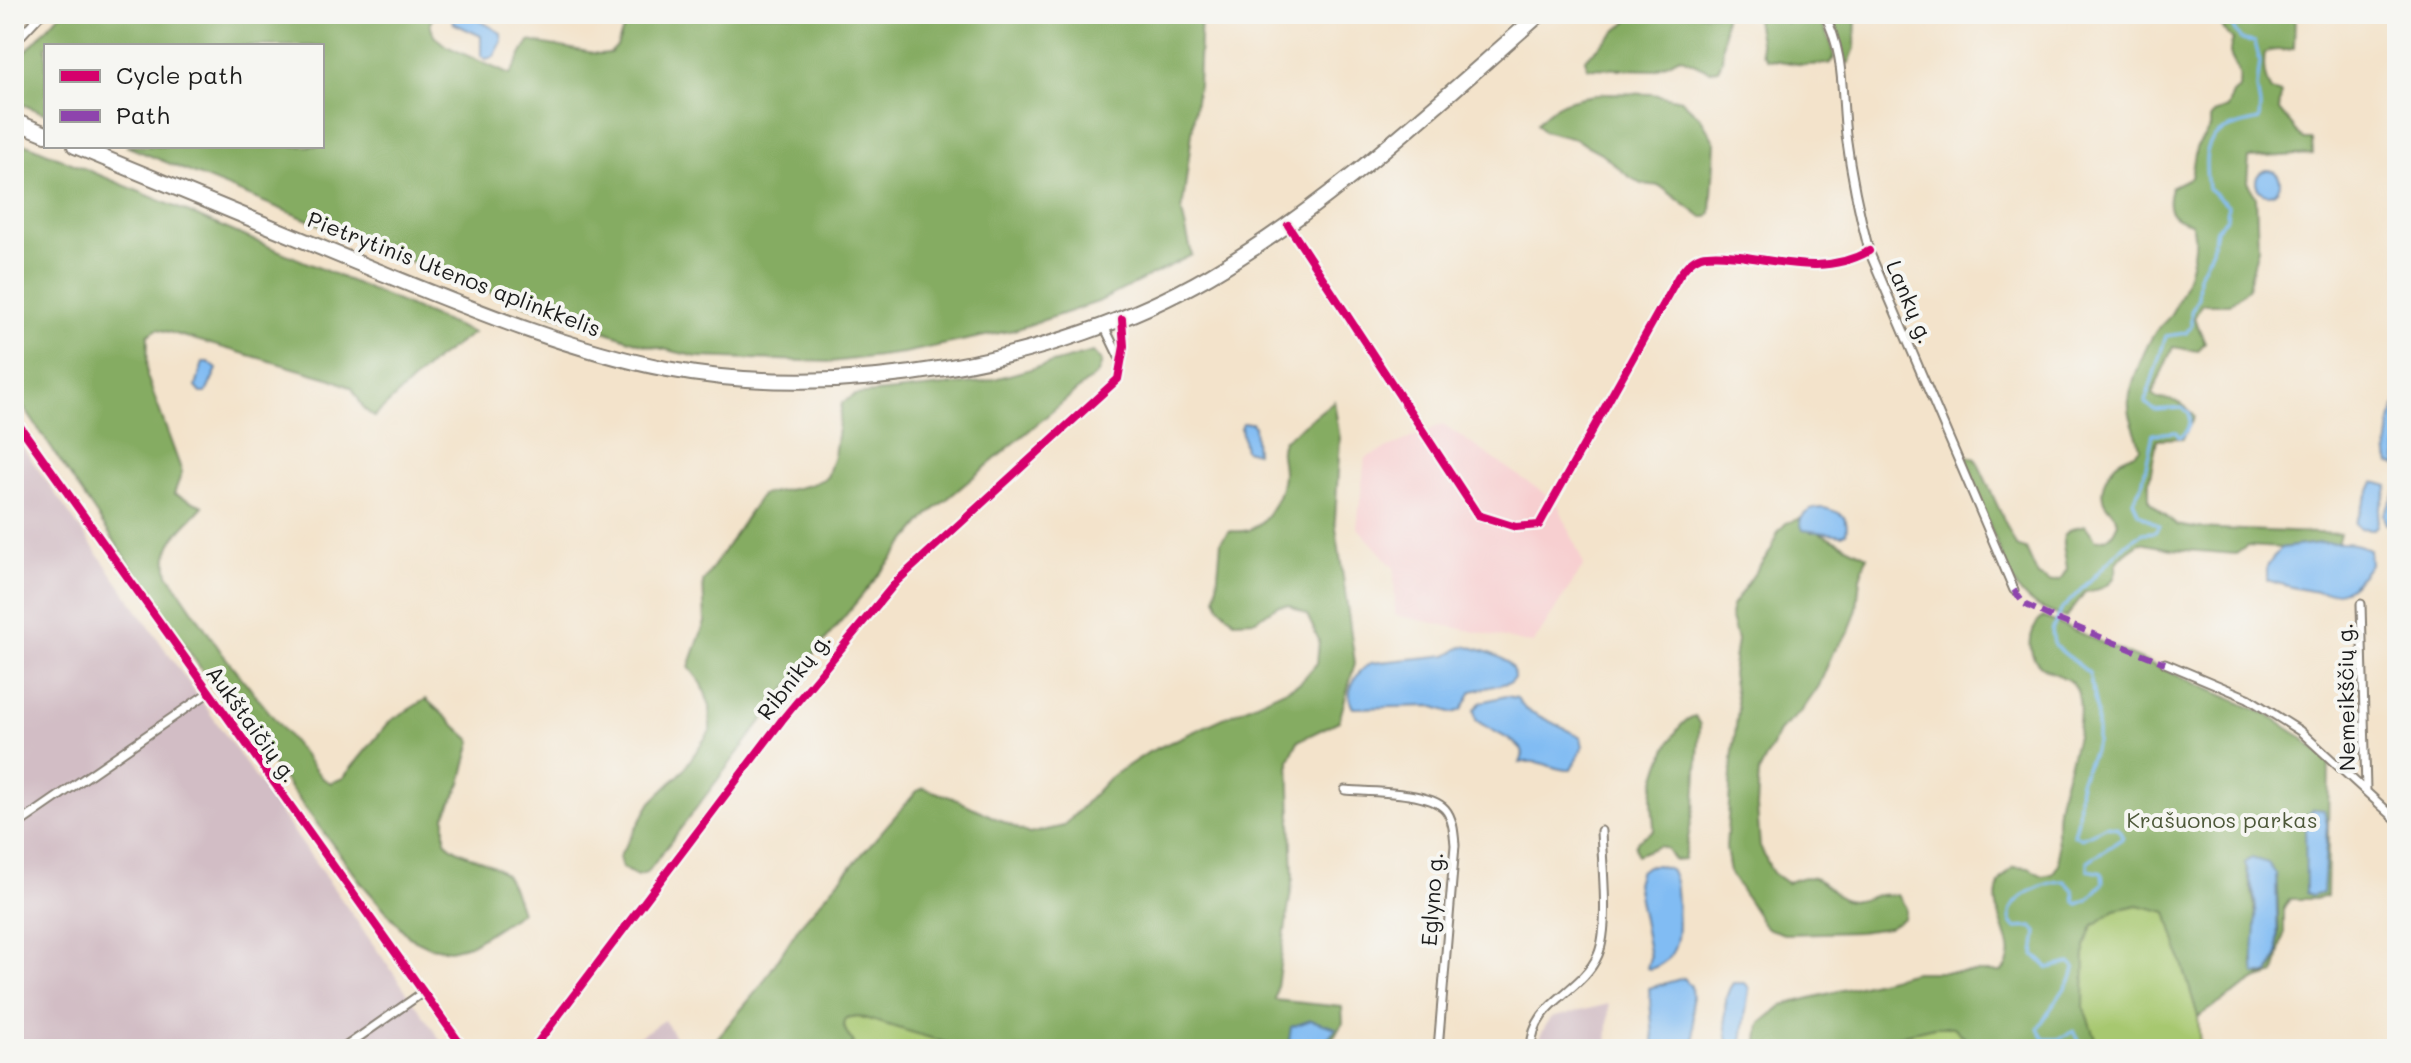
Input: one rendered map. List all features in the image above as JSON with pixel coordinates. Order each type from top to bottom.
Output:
[{"type":"highway","name":"Pietrytinis Utenos aplinkkelis","points":[[80,148],[499,320],[602,354],[672,370],[756,379],[888,375],[999,357],[1104,326],[1205,278],[1288,225],[1540,14]]},
{"type":"highway","points":[[14,121],[44,133]]},
{"type":"street","points":[[14,43],[41,14]]},
{"type":"street","name":"Lankų g.","points":[[1824,14],[1839,51],[1848,148],[1869,251],[2014,590]]},
{"type":"street","points":[[1288,225],[1478,515],[1516,527],[1539,525],[1678,277],[1689,263],[1700,257],[1718,254],[1825,266],[1852,261],[1869,251]]},
{"type":"street","points":[[1122,319],[1125,331],[1122,363]]},
{"type":"street","points":[[1104,326],[1122,363]]},
{"type":"street","name":"Ribnikų g.","points":[[533,1049],[654,886],[863,620],[897,581],[936,544],[1110,388],[1118,379],[1122,363]]},
{"type":"street","name":"Aukštaičių g.","points":[[14,418],[464,1049]]},
{"type":"street","name":"Nemeikščių g.","points":[[2361,604],[2366,790]]},
{"type":"street","points":[[2165,663],[2248,698],[2287,722],[2397,820]]},
{"type":"street","points":[[14,827],[208,693]]},
{"type":"street","name":"Eglyno g.","points":[[1345,790],[1427,798],[1444,808],[1453,824],[1455,845],[1438,1049]]},
{"type":"street","points":[[1531,1049],[1534,1025],[1582,977],[1599,954],[1603,906],[1601,831]]},
{"type":"street","points":[[342,1049],[422,993]]},
{"type":"shaded area","points":[[1443,424],[1557,502],[1584,565],[1533,644],[1395,615],[1394,568],[1357,527],[1365,458]]},
{"type":"shaded area","points":[[14,435],[447,1049],[14,1049]]},
{"type":"shaded area","points":[[1609,1004],[1607,1049],[1533,1049],[1550,1018]]},
{"type":"shaded area","points":[[664,1020],[683,1049],[620,1049]]},
{"type":"green space","points":[[60,14],[435,14],[430,23],[434,36],[446,46],[510,75],[529,41],[599,54],[610,53],[617,46],[629,14],[1201,14],[1198,85],[1182,212],[1192,255],[1098,302],[1014,330],[904,353],[831,362],[697,357],[642,344],[463,283],[131,148],[324,148],[324,44],[44,44],[44,113],[14,101],[14,64]]},
{"type":"green space","points":[[1635,14],[1725,14],[1722,61],[1718,69],[1710,71],[1680,57],[1655,70],[1588,68],[1585,59]]},
{"type":"green space","points":[[1755,14],[1776,14],[1787,23],[1792,19],[1792,14],[1818,14],[1832,45],[1834,58],[1830,64],[1804,65],[1767,59],[1762,52]]},
{"type":"green space","points":[[1829,14],[1856,14],[1855,48],[1849,63],[1845,63]]},
{"type":"green space","points":[[2221,14],[2298,14],[2295,16],[2294,48],[2265,53],[2264,63],[2271,91],[2281,94],[2279,110],[2304,140],[2312,140],[2313,154],[2249,158],[2247,182],[2256,197],[2258,248],[2248,288],[2230,304],[2202,304],[2194,318],[2205,342],[2198,351],[2173,347],[2152,394],[2158,399],[2179,403],[2194,417],[2183,438],[2157,439],[2149,482],[2149,501],[2176,525],[2340,534],[2337,544],[2281,548],[2247,546],[2236,554],[2140,543],[2117,563],[2112,581],[2100,589],[2085,592],[2066,618],[2034,605],[2012,580],[1962,459],[1969,456],[1976,459],[2016,546],[2026,549],[2038,576],[2050,582],[2060,580],[2067,569],[2063,540],[2068,531],[2085,525],[2096,540],[2108,537],[2114,530],[2118,522],[2104,501],[2104,482],[2117,462],[2140,448],[2131,418],[2130,392],[2152,337],[2169,317],[2179,297],[2192,258],[2194,233],[2191,223],[2170,211],[2168,201],[2171,187],[2191,177],[2196,148],[2210,128],[2210,119],[2214,113],[2227,108],[2233,94],[2239,89],[2239,75],[2230,54],[2233,41],[2217,21]]},
{"type":"green space","points":[[1606,93],[1653,94],[1681,100],[1701,118],[1715,143],[1711,213],[1708,217],[1701,217],[1660,186],[1642,184],[1628,176],[1601,153],[1575,139],[1543,131],[1537,123],[1560,104]]},
{"type":"green space","points":[[14,143],[29,145],[473,333],[434,361],[374,417],[364,409],[352,388],[332,379],[158,329],[148,335],[147,376],[182,472],[174,494],[203,506],[175,536],[168,553],[168,574],[222,653],[322,778],[331,783],[343,778],[390,721],[426,699],[472,741],[461,783],[445,816],[445,841],[459,852],[492,865],[506,876],[521,912],[470,945],[450,950],[430,947],[409,937],[363,885],[201,669],[14,393]]},
{"type":"green space","points":[[1093,352],[1102,362],[1098,373],[928,515],[803,667],[647,873],[637,876],[622,868],[619,857],[651,802],[682,772],[710,731],[710,707],[702,684],[689,667],[705,622],[703,582],[761,495],[827,477],[834,455],[842,403],[855,395],[983,382]]},
{"type":"green space","points":[[1334,401],[1340,439],[1335,520],[1355,663],[1339,721],[1298,741],[1289,760],[1293,877],[1275,1000],[1342,1007],[1343,1023],[1325,1049],[967,1049],[858,1016],[846,1018],[844,1022],[854,1043],[849,1049],[708,1049],[760,987],[800,925],[917,791],[924,788],[953,798],[1029,834],[1064,826],[1109,778],[1149,752],[1300,683],[1317,663],[1319,640],[1307,615],[1289,605],[1277,606],[1256,620],[1234,621],[1220,607],[1216,597],[1221,541],[1229,531],[1247,531],[1256,526],[1269,513],[1278,497],[1282,480],[1283,441]]},
{"type":"green space","points":[[1801,518],[1800,522],[1811,532],[1816,531],[1867,556],[1849,632],[1833,652],[1819,686],[1801,712],[1780,730],[1759,772],[1757,807],[1760,847],[1773,873],[1787,883],[1800,878],[1819,880],[1838,896],[1854,901],[1879,895],[1898,895],[1906,908],[1904,918],[1888,928],[1784,934],[1766,928],[1730,873],[1726,848],[1738,709],[1732,674],[1737,640],[1730,615],[1732,606],[1772,548],[1778,532],[1786,523]]},
{"type":"green space","name":"Krašuonos parkas","points":[[2043,617],[2266,714],[2300,736],[2329,761],[2327,896],[2290,899],[2284,908],[2284,933],[2275,974],[2256,980],[2198,1017],[2167,912],[2138,905],[2115,910],[2093,926],[2085,947],[2084,1008],[2099,1049],[1965,1049],[1965,1038],[1954,1027],[1934,1027],[1904,1034],[1875,1049],[1757,1049],[1760,1024],[1783,1005],[1914,972],[2001,972],[2008,963],[2008,942],[1997,906],[2000,882],[2013,867],[2029,868],[2043,876],[2052,874],[2059,864],[2058,811],[2079,721],[2078,694],[2073,684],[2045,669],[2031,651],[2031,636]],"holes":[[[2245,863],[2276,874],[2277,954],[2269,974],[2260,976],[2253,962],[2255,912]]]},
{"type":"green space","points":[[1695,716],[1700,725],[1695,803],[1684,859],[1674,860],[1667,849],[1659,846],[1637,855],[1635,846],[1638,840],[1654,830],[1652,798],[1660,764],[1679,728]]},
{"type":"green space","name":"Krašuonos parkas","points":[[2300,736],[2327,896],[2290,899],[2284,908],[2284,933],[2275,974],[2256,980],[2198,1016],[2200,1049],[2045,1049],[2034,904]]},
{"type":"green space","points":[[858,1016],[967,1049],[849,1049],[854,1043],[844,1025],[846,1018]]},
{"type":"green space","points":[[1933,1027],[1954,1027],[1965,1038],[1965,1049],[1875,1049],[1904,1034]]},
{"type":"water","points":[[452,14],[469,14],[501,33],[502,41],[494,57],[486,59],[481,56],[481,36],[453,23]]},
{"type":"water","points":[[2268,170],[2279,177],[2280,182],[2273,193],[2268,194],[2257,187],[2256,182],[2263,171]]},
{"type":"water","points":[[203,362],[217,369],[206,393],[201,393],[196,387]]},
{"type":"water","points":[[2397,401],[2397,466],[2390,464],[2388,442]]},
{"type":"water","points":[[1243,423],[1254,426],[1256,453],[1245,450]]},
{"type":"water","points":[[2374,482],[2388,486],[2377,526],[2373,529],[2359,528],[2355,523]]},
{"type":"water","points":[[2397,490],[2397,525],[2386,524],[2384,514]]},
{"type":"water","points":[[1824,508],[1845,518],[1846,533],[1803,530],[1800,522],[1803,515]]},
{"type":"water","points":[[2321,543],[2363,547],[2369,550],[2370,564],[2355,583],[2341,591],[2308,590],[2267,580],[2267,566],[2281,548]]},
{"type":"water","points":[[1468,646],[1490,653],[1510,665],[1514,678],[1511,682],[1472,691],[1462,710],[1453,713],[1432,706],[1353,708],[1350,695],[1353,682],[1371,663],[1447,655]]},
{"type":"water","points":[[1506,696],[1517,698],[1525,709],[1581,737],[1583,747],[1571,770],[1535,762],[1520,763],[1523,753],[1519,746],[1476,720],[1474,710],[1481,702]]},
{"type":"water","points":[[2314,809],[2324,810],[2327,824],[2323,893],[2311,896],[2306,893],[2305,817]]},
{"type":"water","points":[[2251,858],[2268,863],[2276,874],[2278,954],[2269,974],[2255,974],[2256,908],[2245,863]]},
{"type":"water","points":[[1647,866],[1670,869],[1674,877],[1678,935],[1668,959],[1650,969],[1647,968],[1650,957],[1636,883],[1639,872]]},
{"type":"water","points":[[1684,978],[1691,986],[1695,1049],[1654,1049],[1649,988]]},
{"type":"water","points":[[1733,983],[1745,983],[1749,988],[1741,1049],[1729,1049],[1727,1033],[1726,997]]},
{"type":"water","points":[[1311,1020],[1336,1028],[1320,1049],[1310,1049],[1289,1041],[1291,1027]]},
{"type":"waterway","points":[[2080,1049],[2081,1043],[2074,1031],[2058,1039],[2044,1039],[2038,1028],[2073,976],[2075,968],[2070,963],[2049,968],[2034,955],[2037,932],[2032,927],[2016,928],[2010,919],[2011,911],[2024,896],[2034,889],[2056,882],[2065,881],[2074,891],[2078,904],[2088,900],[2103,883],[2102,873],[2088,870],[2088,861],[2123,838],[2118,828],[2107,826],[2081,838],[2074,835],[2080,781],[2097,742],[2097,713],[2089,673],[2054,645],[2052,630],[2062,609],[2126,544],[2143,533],[2155,532],[2159,526],[2138,513],[2133,500],[2142,485],[2153,434],[2176,432],[2179,437],[2188,426],[2189,412],[2182,408],[2154,410],[2145,402],[2166,336],[2186,333],[2191,326],[2191,312],[2198,298],[2199,275],[2212,249],[2216,229],[2227,218],[2228,205],[2208,188],[2208,147],[2220,133],[2259,120],[2257,87],[2260,62],[2255,42],[2241,40],[2233,28],[2241,14]]},
{"type":"marked path","points":[[2014,590],[2024,604],[2165,663]]},
{"type":"cycle path","points":[[1288,225],[1478,515],[1516,527],[1539,525],[1678,277],[1690,262],[1701,256],[1720,254],[1821,265],[1837,263],[1869,251]]},
{"type":"cycle path","points":[[533,1049],[782,720],[897,581],[1118,379],[1124,346],[1122,319]]},
{"type":"cycle path","points":[[14,418],[464,1049]]}]
